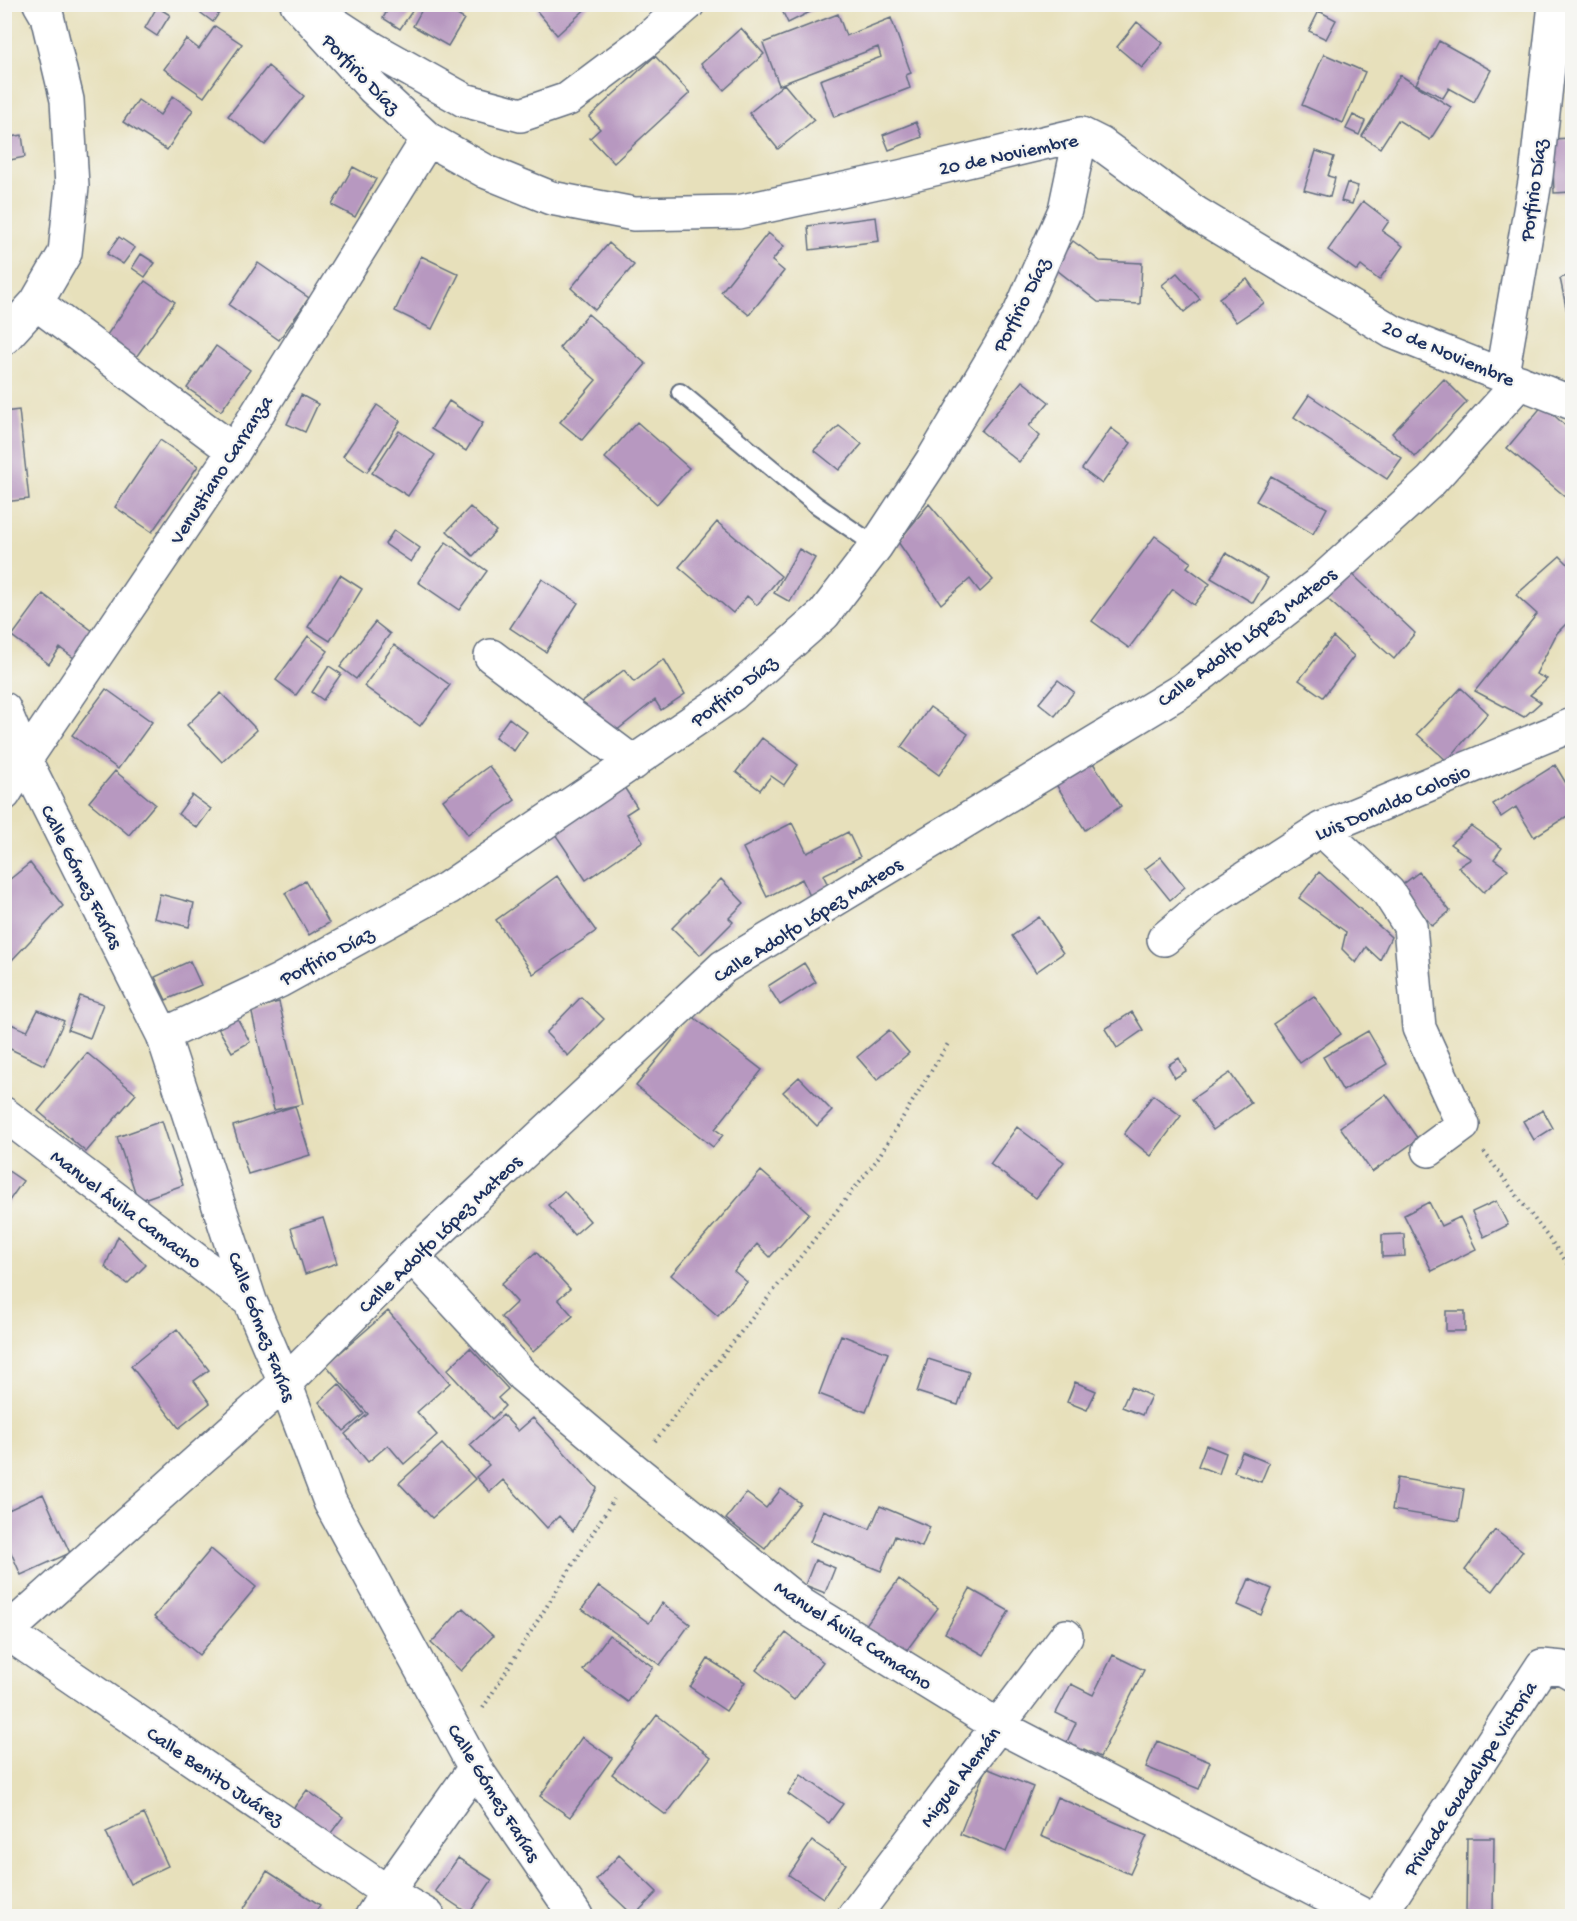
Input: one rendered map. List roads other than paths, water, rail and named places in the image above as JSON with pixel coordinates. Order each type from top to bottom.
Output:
[{"type":"street","points":[[4,338],[36,303],[64,253],[72,186],[67,100],[47,16],[40,4]]},
{"type":"street","name":"Porfirio Díaz","points":[[297,4],[373,88],[428,139]]},
{"type":"street","points":[[304,4],[375,50],[464,100],[521,115],[568,99],[644,42],[688,4]]},
{"type":"street","name":"Porfirio Díaz","points":[[1511,378],[1555,4]]},
{"type":"street","name":"Porfirio Díaz","points":[[163,1035],[279,981],[448,888],[733,694],[824,614],[876,546],[932,461],[1020,313],[1065,210],[1081,134]]},
{"type":"street","name":"20 de Noviembre","points":[[428,139],[487,172],[551,198],[634,214],[738,212],[1081,134],[1101,144],[1197,214],[1393,332],[1572,403]]},
{"type":"street","name":"Venustiano Carranza","points":[[4,794],[234,451],[428,139]]},
{"type":"street","points":[[36,303],[234,451]]},
{"type":"street","name":"Calle Adolfo López Mateos","points":[[5,1633],[285,1383],[412,1256],[723,967],[1182,690],[1317,585],[1431,481],[1511,378]]},
{"type":"street","points":[[491,656],[634,763]]},
{"type":"street","name":"Calle Gómez Farías","points":[[4,709],[25,760],[163,1035],[250,1301],[285,1383],[330,1502],[468,1755],[576,1917]]},
{"type":"street","name":"Luis Donaldo Colosio","points":[[1164,939],[1208,902],[1321,829],[1572,725]]},
{"type":"street","points":[[1321,829],[1388,892],[1410,926],[1419,1028],[1463,1125],[1429,1150]]},
{"type":"street","name":"Manuel Ávila Camacho","points":[[4,1114],[250,1301]]},
{"type":"street","name":"Manuel Ávila Camacho","points":[[412,1256],[523,1376],[633,1469],[802,1605],[997,1725],[1365,1917]]},
{"type":"street","name":"Calle Benito Juárez","points":[[5,1633],[379,1904],[428,1917]]},
{"type":"street","name":"Miguel Alemán","points":[[854,1917],[1066,1636]]},
{"type":"street","name":"Privada Guadalupe Victoria","points":[[1379,1917],[1542,1666],[1563,1668],[1572,1673]]},
{"type":"street","points":[[379,1904],[468,1755]]},
{"type":"lane","points":[[680,392],[815,504],[876,546]]}]
